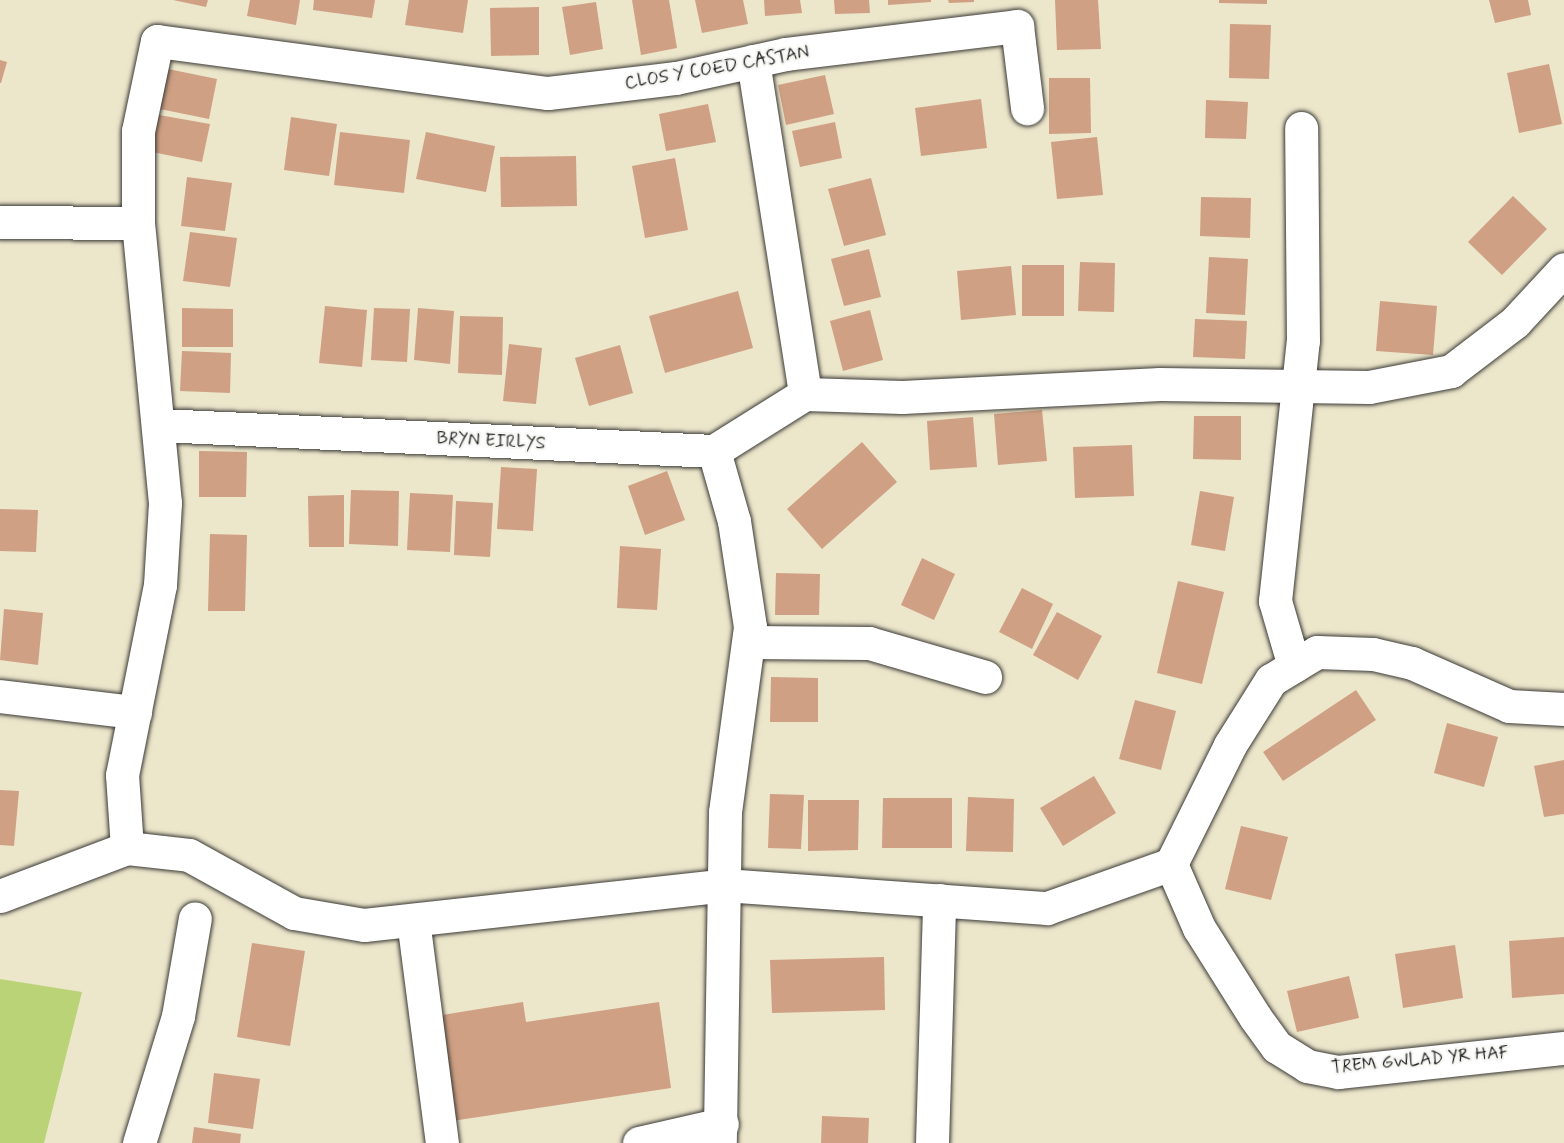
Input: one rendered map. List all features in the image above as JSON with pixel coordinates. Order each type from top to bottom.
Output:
[{"type":"street","name":"CLOS Y COED CASTAN","points":[[138,223],[138,131],[157,41],[548,93],[676,78],[753,61],[1017,27],[1027,108]]},
{"type":"street","points":[[753,61],[805,394]]},
{"type":"street","points":[[1294,666],[1275,601],[1299,386],[1301,128]]},
{"type":"street","points":[[0,222],[138,223],[160,425],[165,503],[160,585],[122,775],[127,848]]},
{"type":"street","points":[[639,1143],[721,1134],[725,812],[749,642],[734,521],[714,451],[805,394],[1299,386],[1369,387],[1451,371],[1515,322],[1564,269]]},
{"type":"street","name":"BRYN EIRLYS","points":[[160,425],[714,451]]},
{"type":"street","points":[[749,642],[869,643],[985,677]]},
{"type":"street","points":[[0,896],[127,848],[189,855],[294,913],[364,925],[724,885],[1047,908],[1172,864],[1230,745],[1271,680],[1317,652],[1373,654],[1412,663],[1509,706],[1564,709]]},
{"type":"street","points":[[0,696],[135,712]]},
{"type":"street","name":"TREM GWLAD YR HAF","points":[[1172,864],[1199,928],[1255,1017],[1277,1047],[1307,1066],[1338,1072],[1564,1048]]},
{"type":"street","points":[[932,1143],[939,900]]},
{"type":"street","points":[[139,1143],[178,1016],[195,918]]},
{"type":"street","points":[[413,920],[442,1143]]},
{"type":"green space","points":[[0,979],[82,992],[44,1143],[0,1143]]},
{"type":"building","points":[[173,0],[208,0],[206,7]]},
{"type":"building","points":[[250,0],[300,0],[296,25],[247,16]]},
{"type":"building","points":[[314,0],[375,0],[372,18],[313,10]]},
{"type":"building","points":[[409,0],[468,0],[463,33],[405,25]]},
{"type":"building","points":[[632,0],[669,0],[677,48],[641,55]]},
{"type":"building","points":[[695,0],[743,0],[748,24],[702,33]]},
{"type":"building","points":[[764,0],[800,0],[802,13],[765,16]]},
{"type":"building","points":[[834,0],[869,0],[870,13],[835,14]]},
{"type":"building","points":[[888,0],[931,0],[931,2],[888,5]]},
{"type":"building","points":[[948,0],[974,0],[974,2],[949,3]]},
{"type":"building","points":[[1055,0],[1098,0],[1101,49],[1057,50]]},
{"type":"building","points":[[1219,0],[1267,0],[1267,4],[1219,3]]},
{"type":"building","points":[[1489,0],[1528,0],[1531,15],[1495,23]]},
{"type":"building","points":[[596,2],[603,49],[570,55],[562,7]]},
{"type":"building","points":[[539,7],[539,55],[491,56],[490,8]]},
{"type":"building","points":[[1230,24],[1271,25],[1269,79],[1229,78]]},
{"type":"building","points":[[0,60],[7,62],[1,83],[0,83]]},
{"type":"building","points":[[1549,64],[1562,124],[1519,133],[1507,73]]},
{"type":"building","points":[[168,69],[217,79],[209,119],[160,109]]},
{"type":"building","points":[[825,75],[834,114],[786,125],[778,85]]},
{"type":"building","points":[[1049,78],[1090,78],[1091,133],[1049,134]]},
{"type":"building","points":[[981,99],[987,148],[921,156],[915,108]]},
{"type":"building","points":[[1206,100],[1248,102],[1246,139],[1205,138]]},
{"type":"building","points":[[708,104],[716,142],[666,151],[659,114]]},
{"type":"building","points":[[159,115],[210,124],[202,162],[152,152]]},
{"type":"building","points":[[291,117],[337,124],[329,176],[284,170]]},
{"type":"building","points":[[835,122],[842,158],[800,167],[792,131]]},
{"type":"building","points":[[340,132],[410,140],[404,193],[334,185]]},
{"type":"building","points":[[426,132],[495,146],[486,192],[416,179]]},
{"type":"building","points":[[1097,137],[1103,195],[1057,199],[1051,142]]},
{"type":"building","points":[[576,156],[577,206],[501,207],[500,157]]},
{"type":"building","points":[[675,158],[688,230],[645,238],[632,166]]},
{"type":"building","points":[[187,177],[232,183],[225,231],[181,226]]},
{"type":"building","points":[[871,178],[886,235],[844,246],[828,189]]},
{"type":"building","points":[[1513,196],[1547,229],[1502,275],[1468,242]]},
{"type":"building","points":[[1201,197],[1251,198],[1250,238],[1200,236]]},
{"type":"building","points":[[190,232],[237,238],[230,287],[183,281]]},
{"type":"building","points":[[869,249],[881,297],[844,306],[831,259]]},
{"type":"building","points":[[1209,257],[1248,259],[1245,315],[1206,313]]},
{"type":"building","points":[[1080,262],[1115,263],[1114,312],[1078,311]]},
{"type":"building","points":[[1022,265],[1064,265],[1064,316],[1022,316]]},
{"type":"building","points":[[1011,266],[1016,315],[961,320],[957,271]]},
{"type":"building","points":[[738,291],[753,348],[665,373],[649,316]]},
{"type":"building","points":[[1380,301],[1437,306],[1433,355],[1376,351]]},
{"type":"building","points":[[325,306],[367,310],[362,367],[319,363]]},
{"type":"building","points":[[182,308],[233,309],[233,347],[182,347]]},
{"type":"building","points":[[374,308],[410,309],[407,362],[371,360]]},
{"type":"building","points":[[418,308],[454,311],[450,364],[414,360]]},
{"type":"building","points":[[870,310],[883,360],[843,371],[830,321]]},
{"type":"building","points":[[460,316],[503,317],[502,375],[458,373]]},
{"type":"building","points":[[1195,319],[1247,321],[1245,359],[1193,357]]},
{"type":"building","points":[[509,344],[542,348],[536,404],[503,401]]},
{"type":"building","points":[[620,345],[633,393],[589,406],[575,358]]},
{"type":"building","points":[[182,351],[231,353],[230,393],[180,391]]},
{"type":"building","points":[[1042,410],[1047,461],[998,465],[994,414]]},
{"type":"building","points":[[1194,416],[1241,416],[1241,460],[1193,459]]},
{"type":"building","points":[[973,417],[977,467],[930,470],[927,421]]},
{"type":"building","points":[[862,442],[897,482],[822,549],[787,509]]},
{"type":"building","points":[[1132,445],[1134,496],[1075,498],[1073,447]]},
{"type":"building","points":[[199,451],[247,452],[246,497],[199,497]]},
{"type":"building","points":[[501,467],[537,469],[533,531],[497,529]]},
{"type":"building","points":[[667,471],[685,520],[645,535],[628,486]]},
{"type":"building","points":[[351,490],[399,491],[398,546],[349,544]]},
{"type":"building","points":[[1200,491],[1234,497],[1225,551],[1191,545]]},
{"type":"building","points":[[410,493],[453,495],[450,552],[407,550]]},
{"type":"building","points":[[344,495],[344,547],[309,547],[308,496]]},
{"type":"building","points":[[456,501],[493,503],[490,557],[454,555]]},
{"type":"building","points":[[0,509],[38,510],[36,552],[0,551]]},
{"type":"building","points":[[210,534],[247,535],[245,611],[208,611]]},
{"type":"building","points":[[620,546],[661,549],[657,610],[617,608]]},
{"type":"building","points":[[922,558],[955,574],[934,620],[901,605]]},
{"type":"building","points":[[776,573],[820,574],[819,615],[775,615]]},
{"type":"building","points":[[1178,581],[1224,592],[1202,684],[1157,673]]},
{"type":"building","points":[[1022,588],[1053,604],[1032,649],[999,632]]},
{"type":"building","points":[[4,609],[43,613],[38,665],[0,660]]},
{"type":"building","points":[[1057,612],[1102,636],[1078,680],[1033,655]]},
{"type":"building","points":[[771,677],[818,678],[818,722],[770,722]]},
{"type":"building","points":[[1356,690],[1376,720],[1283,781],[1263,752]]},
{"type":"building","points":[[1135,700],[1176,711],[1161,770],[1119,759]]},
{"type":"building","points":[[1447,723],[1498,737],[1484,787],[1434,773]]},
{"type":"building","points":[[1564,760],[1564,814],[1544,817],[1534,766]]},
{"type":"building","points":[[1094,776],[1116,813],[1063,846],[1040,808]]},
{"type":"building","points":[[0,790],[19,791],[14,846],[0,845]]},
{"type":"building","points":[[770,794],[804,795],[801,849],[768,848]]},
{"type":"building","points":[[968,797],[1014,799],[1013,852],[966,851]]},
{"type":"building","points":[[883,798],[952,798],[952,848],[882,848]]},
{"type":"building","points":[[808,800],[859,800],[858,850],[808,851]]},
{"type":"building","points":[[1241,826],[1288,837],[1271,900],[1225,889]]},
{"type":"building","points":[[1564,937],[1564,994],[1512,998],[1509,941]]},
{"type":"building","points":[[252,943],[305,951],[290,1046],[237,1037]]},
{"type":"building","points":[[1455,945],[1463,998],[1403,1008],[1395,954]]},
{"type":"building","points":[[884,957],[885,1010],[772,1013],[770,960]]},
{"type":"building","points":[[1349,976],[1359,1018],[1297,1032],[1287,991]]},
{"type":"building","points":[[523,1002],[526,1022],[659,1002],[671,1088],[452,1121],[436,1016]]},
{"type":"building","points":[[214,1073],[260,1079],[253,1129],[208,1123]]},
{"type":"building","points":[[822,1116],[869,1118],[868,1143],[821,1143]]},
{"type":"building","points":[[194,1127],[241,1134],[240,1143],[192,1143]]}]
